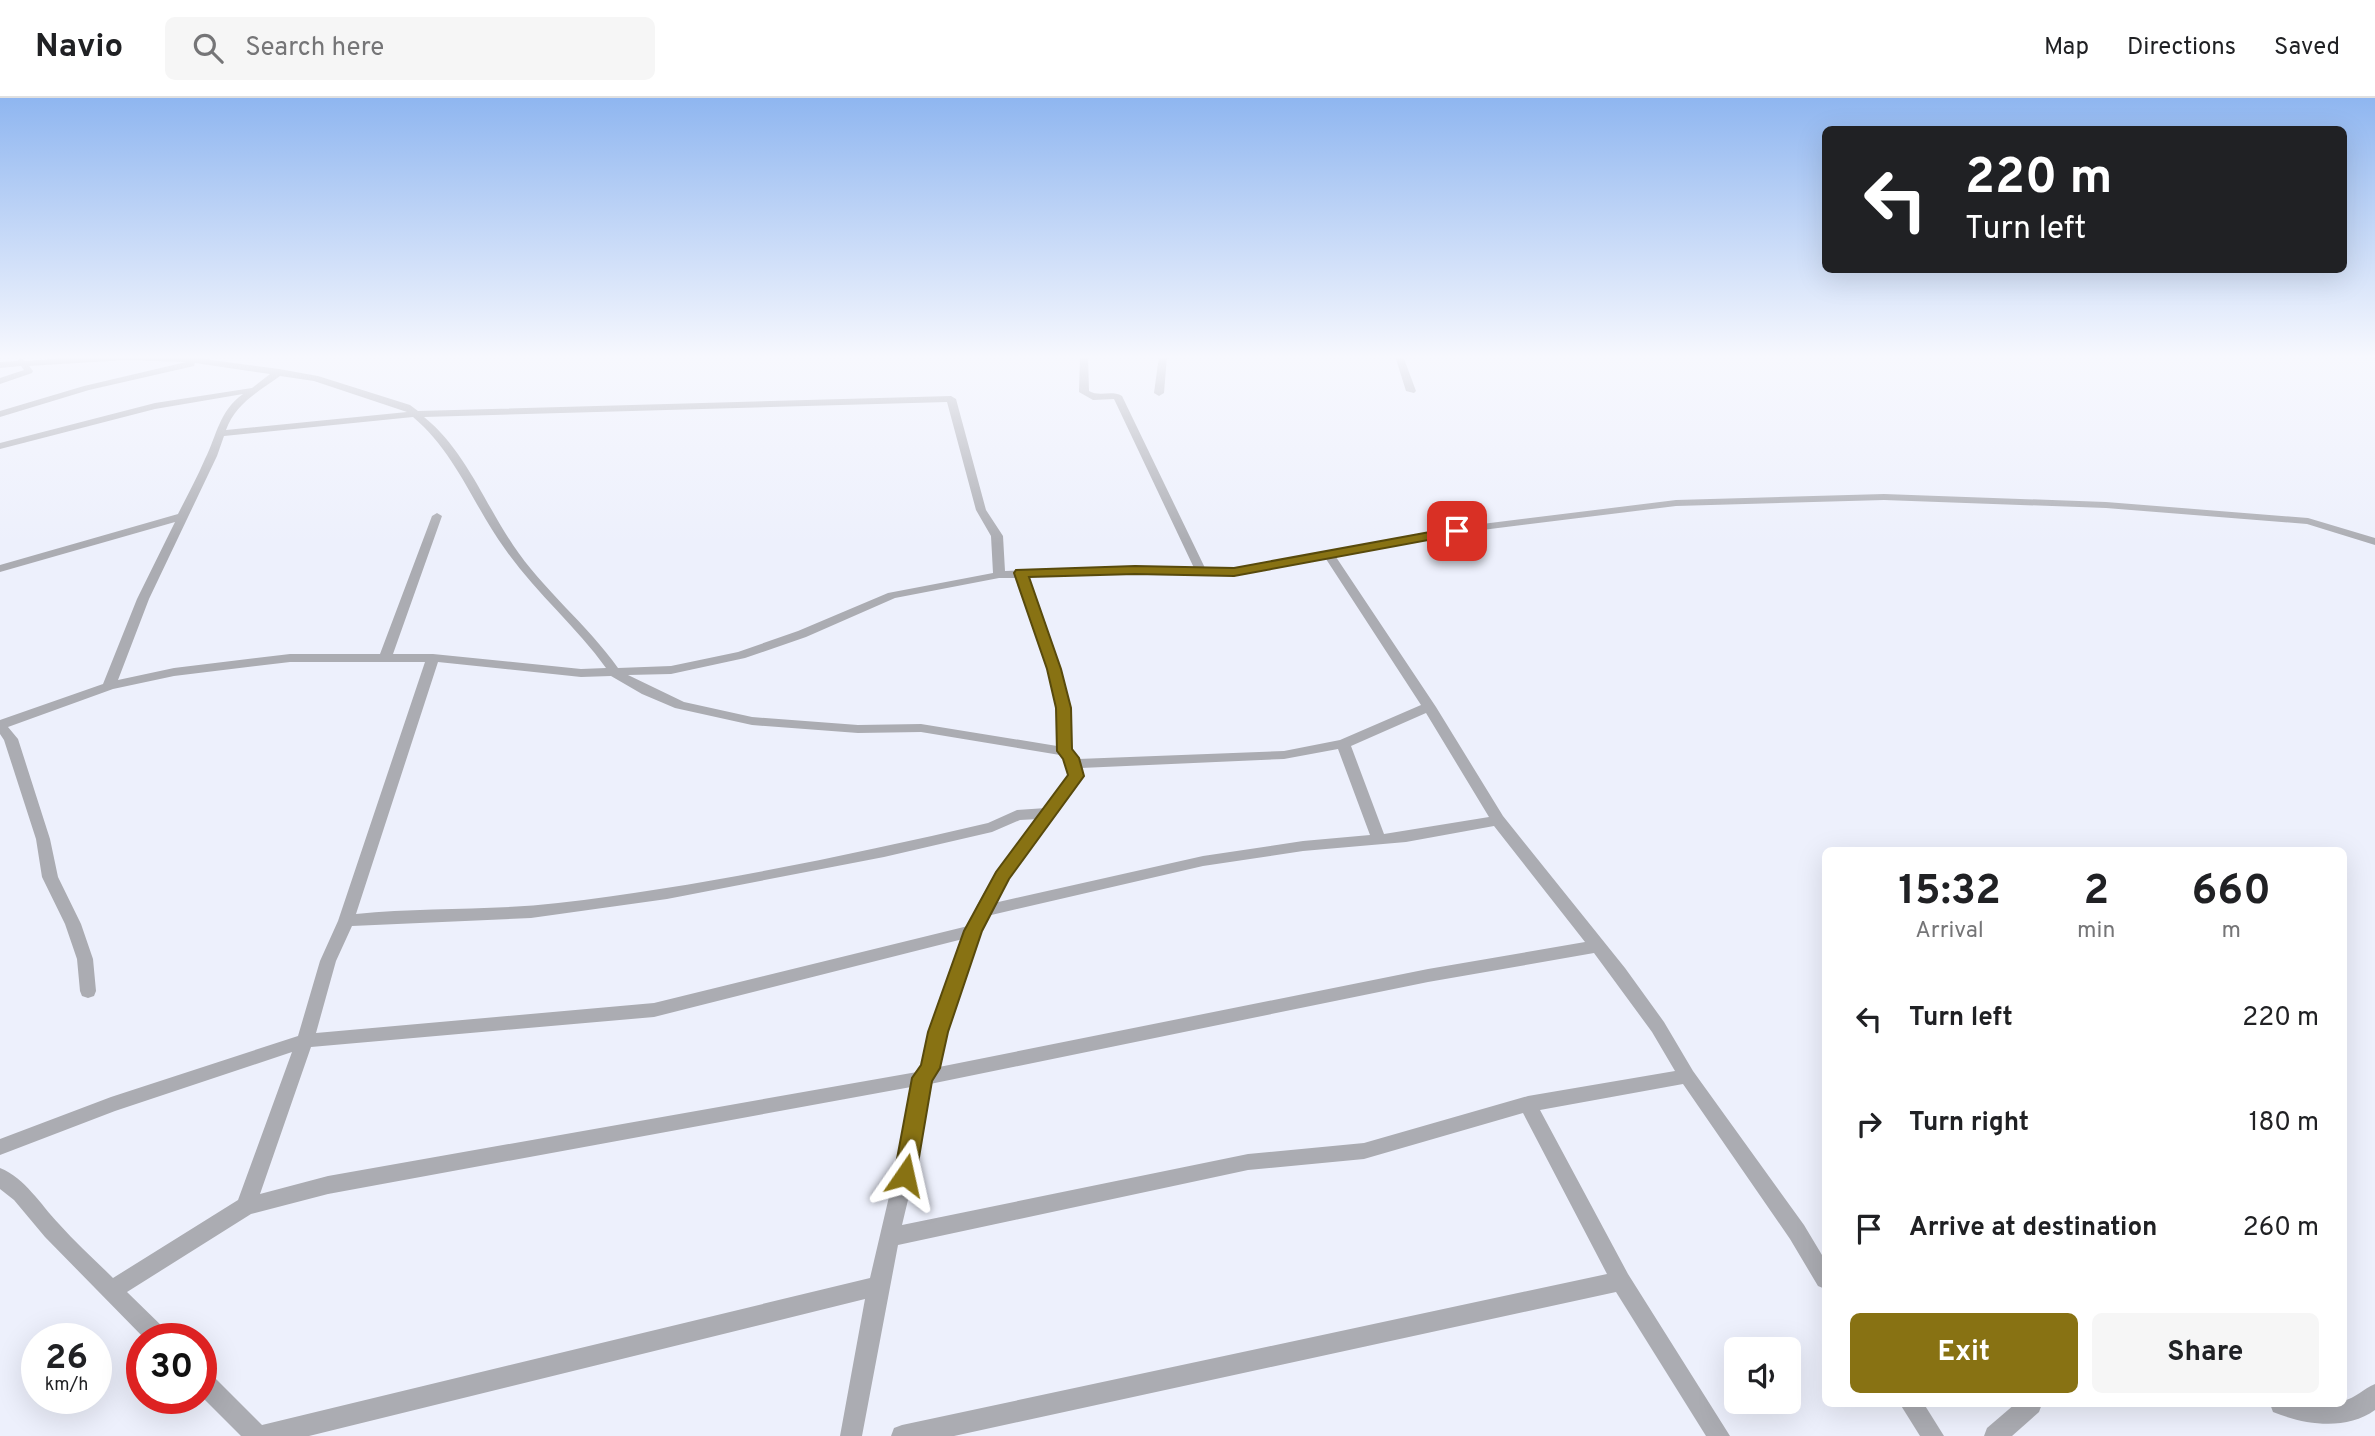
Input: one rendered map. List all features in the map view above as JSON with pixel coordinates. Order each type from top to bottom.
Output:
[{"type":"street","points":[[0,446],[105,418]]},
{"type":"street","points":[[109,686],[143,599],[212,456],[225,418]]},
{"type":"street","points":[[219,434],[371,418]]},
{"type":"street","points":[[420,418],[436,431],[451,451],[508,546],[535,582],[597,647],[616,674],[680,705],[752,721],[961,732],[1064,751]]},
{"type":"street","points":[[956,418],[981,510],[997,536],[999,575]]},
{"type":"street","points":[[1128,418],[1201,571]]},
{"type":"street","points":[[88,991],[85,959],[73,924],[50,877],[43,839],[11,739],[0,725],[109,686],[174,672],[290,658],[433,658],[616,674],[671,670],[741,654],[802,634],[892,595],[999,575],[1234,572],[1482,527],[1618,508],[1676,503],[1884,497],[2105,505],[2308,521],[2375,542]]},
{"type":"street","points":[[385,658],[437,516]]},
{"type":"street","points":[[0,569],[181,517]]},
{"type":"street","points":[[1329,555],[1429,707],[1498,820],[1658,1027],[1686,1076],[1797,1232],[1822,1274]]},
{"type":"street","points":[[851,1436],[878,1286],[909,1154],[922,1078],[930,1068],[938,1032],[981,912],[1002,876],[1076,776],[1074,764],[1064,751],[1063,708],[1057,682],[1021,573]]},
{"type":"street","points":[[246,1206],[305,1041],[328,961],[346,921],[433,658]]},
{"type":"street","points":[[1074,764],[1283,755],[1343,744],[1429,707]]},
{"type":"street","points":[[1343,744],[1379,839]]},
{"type":"street","points":[[346,921],[419,914],[470,916],[663,895],[826,865],[992,827],[1017,815],[1047,813]]},
{"type":"street","points":[[981,912],[1203,861],[1303,846],[1379,839],[1498,820]]},
{"type":"street","points":[[0,1147],[136,1096],[305,1041],[654,1010],[973,931]]},
{"type":"street","points":[[112,1290],[246,1206],[341,1182],[922,1078],[1270,1009],[1458,967],[1597,946]]},
{"type":"street","points":[[891,1237],[1248,1162],[1364,1151],[1528,1104],[1686,1076]]},
{"type":"street","points":[[1528,1104],[1621,1281],[1719,1436]]},
{"type":"street","points":[[0,1177],[21,1194],[52,1231],[144,1323]]},
{"type":"street","points":[[902,1436],[1621,1281]]},
{"type":"street","points":[[263,1436],[878,1286]]},
{"type":"street","points":[[2297,1407],[2341,1415],[2366,1405],[2375,1395]]},
{"type":"street","points":[[217,1396],[257,1436]]},
{"type":"street","points":[[1913,1407],[1933,1436]]},
{"type":"street","points":[[1995,1436],[2028,1407]]},
{"type":"route","points":[[905,1175],[922,1078],[930,1068],[938,1032],[981,912],[1002,876],[1076,776],[1074,764],[1064,751],[1063,708],[1054,669],[1021,573],[1135,570],[1234,572],[1457,531]]}]
